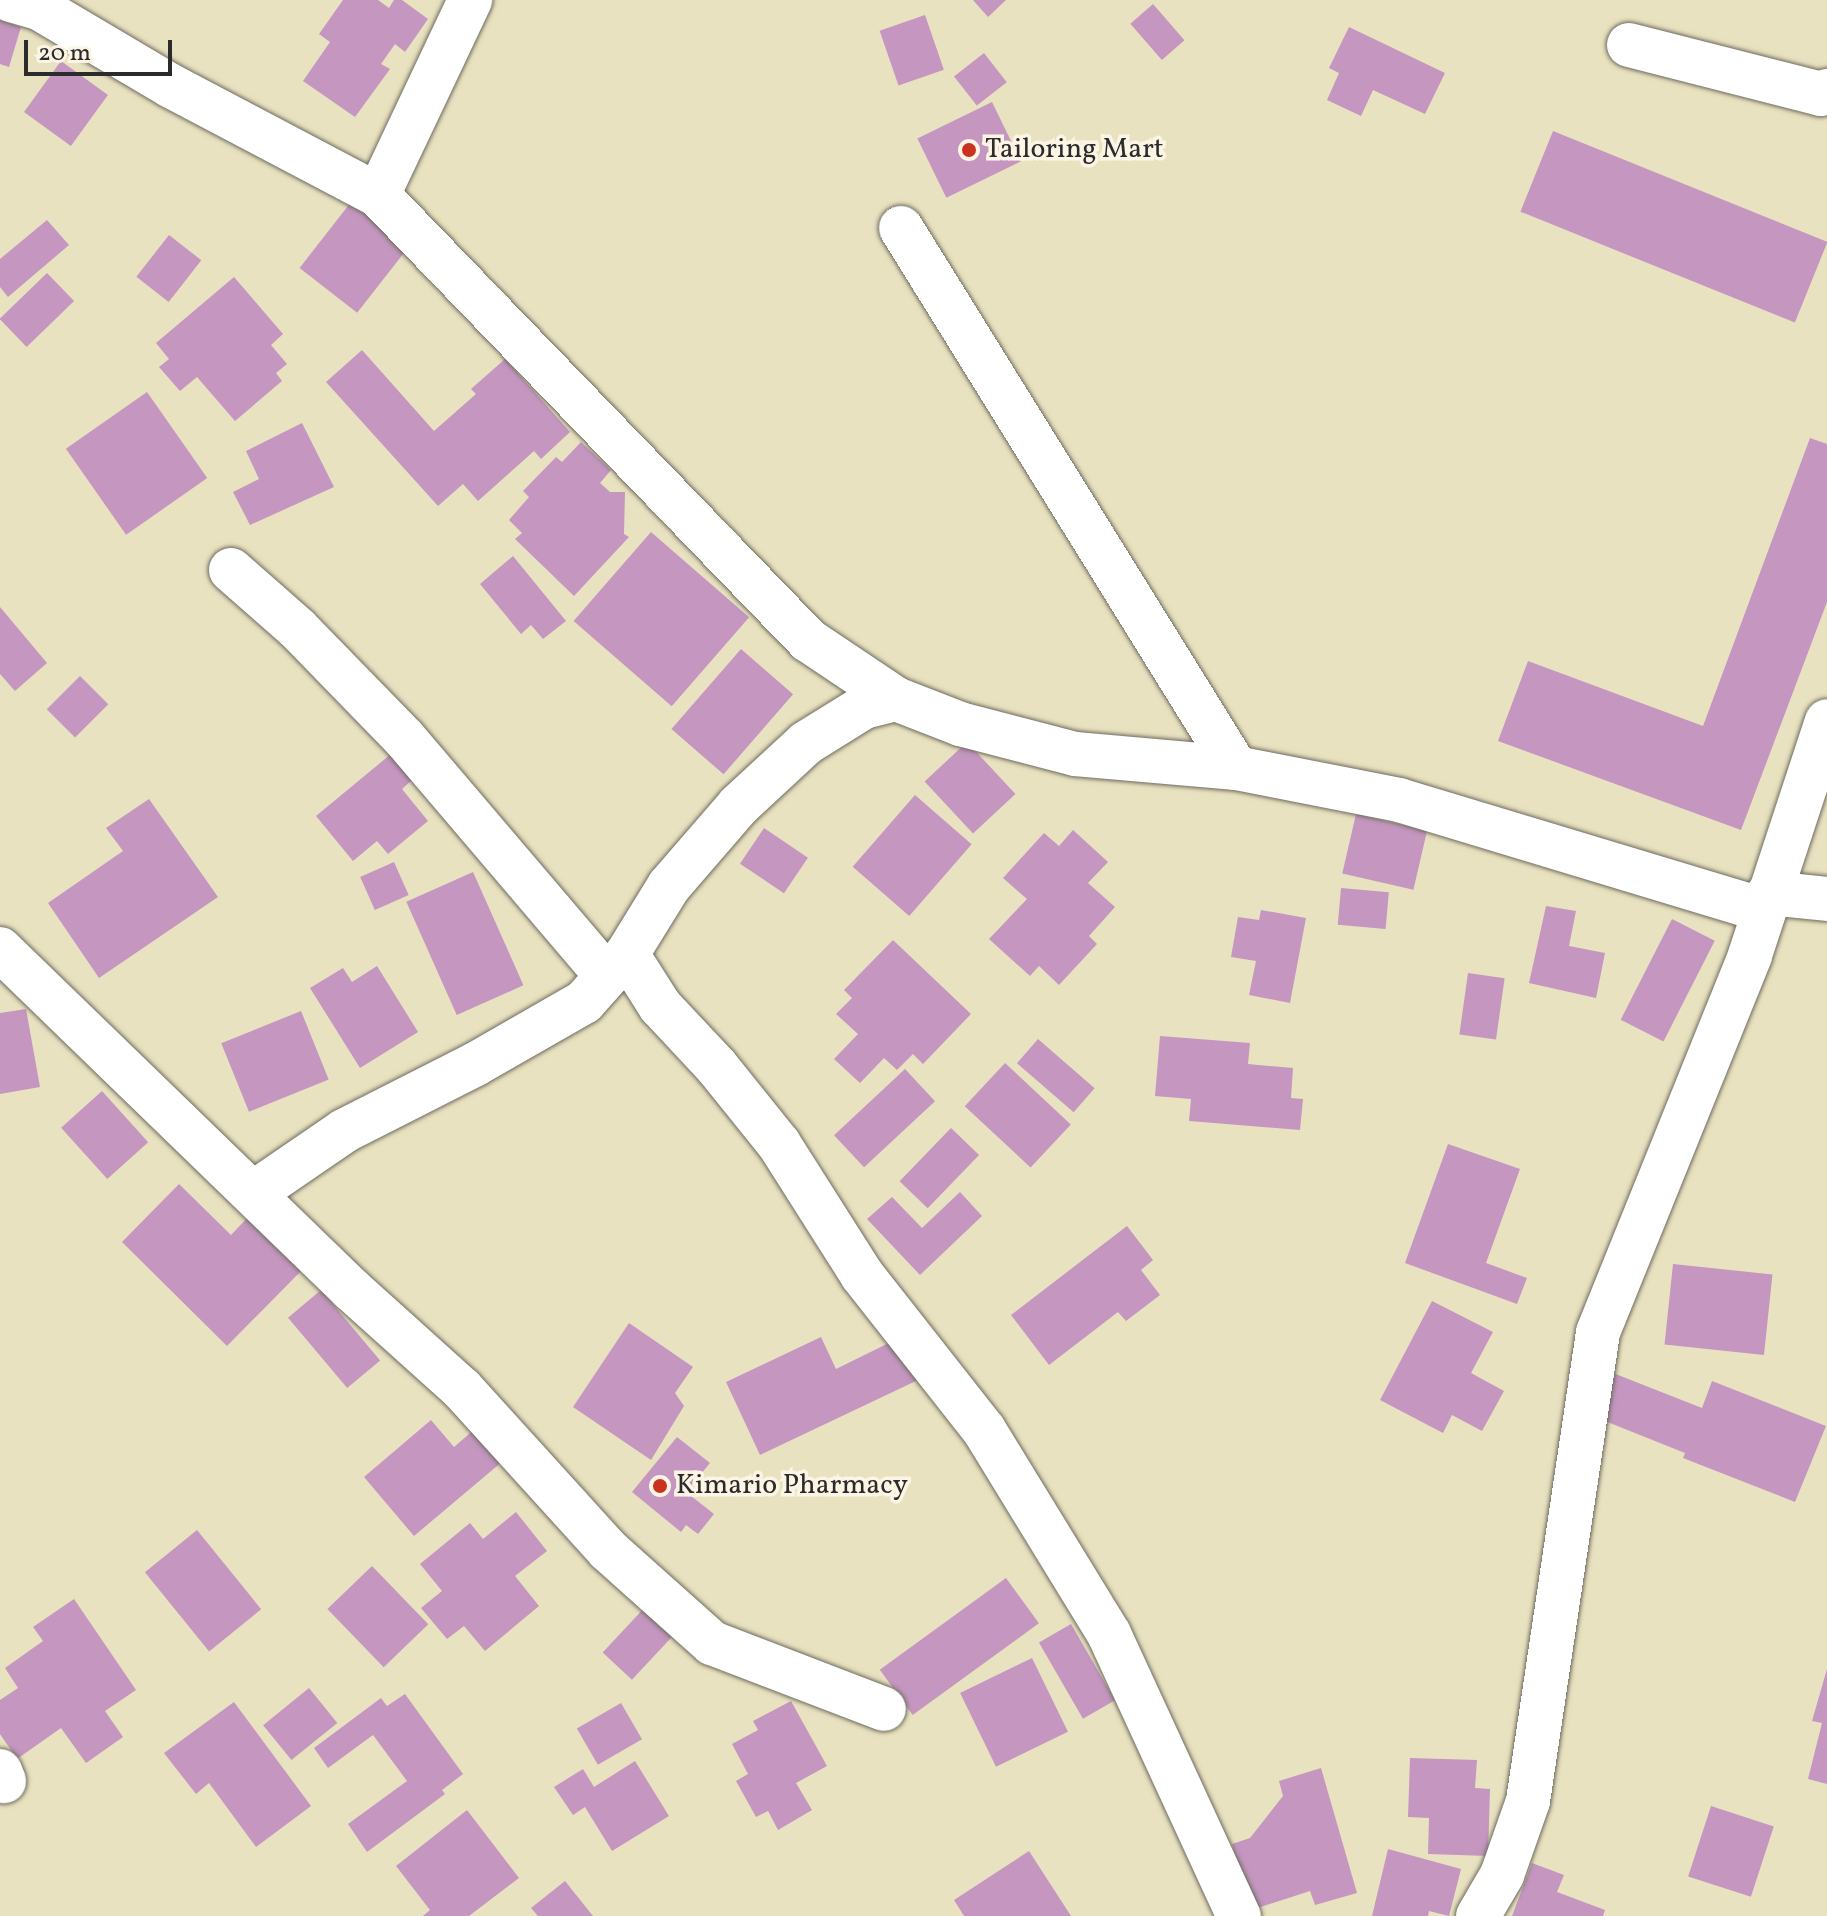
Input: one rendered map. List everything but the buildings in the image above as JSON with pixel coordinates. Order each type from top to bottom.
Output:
[{"type":"street","points":[[11,0],[39,8],[184,93],[378,195],[808,640],[896,699],[960,724],[1075,754],[1236,768],[1399,800],[1766,901],[1827,899]]},
{"type":"street","points":[[378,195],[470,0]]},
{"type":"street","points":[[1629,45],[1821,94],[1827,91]]},
{"type":"street","points":[[901,228],[1236,768]]},
{"type":"street","points":[[231,570],[298,629],[617,965],[660,1006],[717,1067],[779,1144],[862,1275],[984,1430],[1109,1634],[1239,1916]]},
{"type":"street","points":[[255,1192],[344,1131],[474,1065],[584,1002],[617,965],[669,886],[738,806],[806,743],[864,707],[896,699]]},
{"type":"street","points":[[1478,1916],[1502,1875],[1528,1801],[1598,1332],[1750,955],[1827,721]]},
{"type":"street","points":[[0,949],[255,1192],[352,1290],[462,1389],[608,1550],[712,1643],[884,1709]]},
{"type":"place","name":"Tailoring Mart","points":[[969,150]]},
{"type":"place","name":"Kimario Pharmacy","points":[[660,1486]]}]
